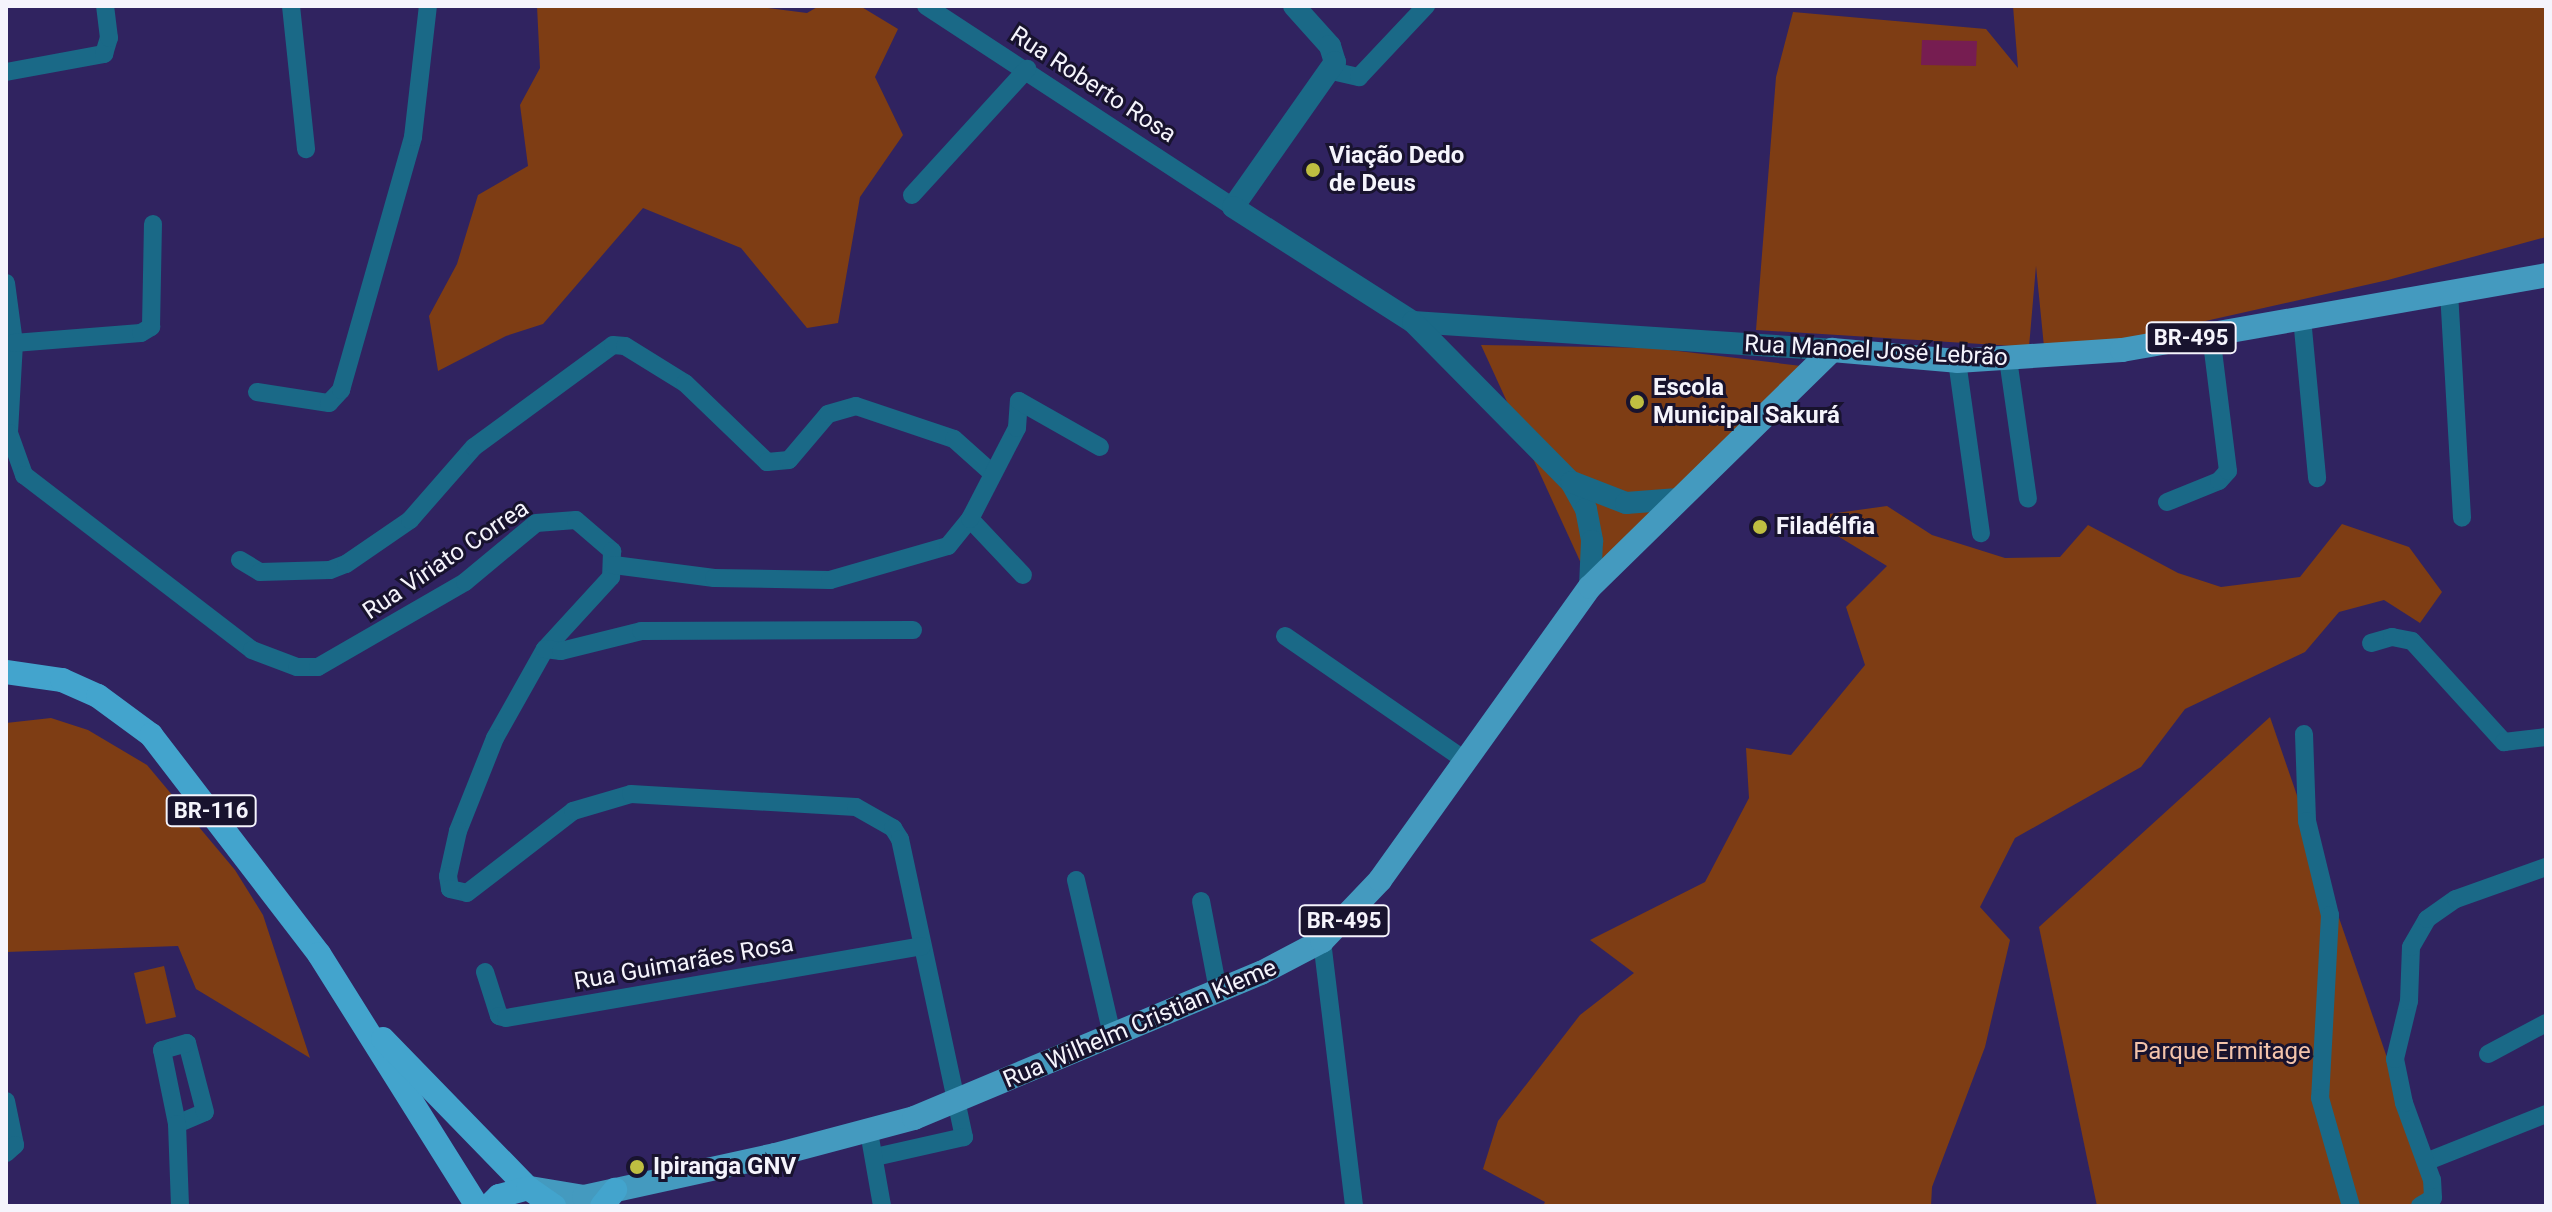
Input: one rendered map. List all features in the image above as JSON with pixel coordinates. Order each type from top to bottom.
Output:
[{"type":"highway","name":"BR-116","points":[[6,672],[62,680],[98,696],[151,735],[365,1020],[528,1188],[554,1206]]},
{"type":"highway","name":"BR-116","points":[[365,1020],[403,1093],[477,1206]]},
{"type":"highway","points":[[489,1206],[499,1196],[528,1188]]},
{"type":"main road","name":"Rua Manoel José Lebrão","points":[[1832,350],[1957,361],[2122,350],[2546,275]]},
{"type":"main road","name":"Rua Wilhelm Cristian Kleme","points":[[608,1198],[869,1132],[957,1103],[1218,990],[1322,941],[1380,880],[1590,587],[1832,350]]},
{"type":"main road","name":"BR-495","points":[[528,1188],[564,1197],[608,1198]]},
{"type":"main road","name":"BR-495","points":[[595,1206],[608,1198]]},
{"type":"street","points":[[6,72],[104,54],[109,38],[105,6]]},
{"type":"street","points":[[291,6],[306,149]]},
{"type":"street","points":[[257,392],[329,403],[341,390],[413,137],[428,6]]},
{"type":"street","name":"Rua Roberto Rosa","points":[[926,6],[1027,69],[1233,207]]},
{"type":"street","points":[[1233,207],[1332,71],[1330,46],[1294,6]]},
{"type":"street","points":[[1332,71],[1359,77],[1414,10]]},
{"type":"street","points":[[912,195],[1027,69]]},
{"type":"street","name":"Rua Manoel José Lebrão","points":[[1233,207],[1413,322],[1832,350]]},
{"type":"street","points":[[14,343],[141,333],[151,327],[153,224]]},
{"type":"street","name":"Rua Viriato Correa","points":[[6,283],[14,343],[8,433],[11,464],[41,492],[252,650],[297,667],[318,667],[343,656],[438,599],[536,523],[576,520],[612,551],[614,565]]},
{"type":"street","points":[[2449,292],[2462,518]]},
{"type":"street","points":[[2302,318],[2317,478]]},
{"type":"street","points":[[1413,322],[1571,482],[1610,501],[1645,504],[1678,499]]},
{"type":"street","points":[[2167,502],[2219,481],[2228,471],[2211,335]]},
{"type":"street","points":[[240,560],[260,572],[330,570],[346,564],[410,520],[474,447],[613,345],[625,346],[685,383],[767,462],[789,460],[828,414],[856,406],[954,439],[992,473]]},
{"type":"street","points":[[2008,359],[2028,499]]},
{"type":"street","points":[[1957,361],[1981,533]]},
{"type":"street","points":[[875,1157],[963,1139],[900,839],[883,818],[856,807],[655,793],[606,798],[573,811],[467,893],[450,889],[448,876],[458,831],[495,738],[545,649],[611,577],[614,565],[714,578],[815,582],[948,546],[970,519],[1017,428],[1019,401],[1100,447]]},
{"type":"street","points":[[1571,482],[1590,533],[1590,587]]},
{"type":"street","points":[[970,519],[1023,575]]},
{"type":"street","points":[[545,649],[561,651],[641,631],[913,630]]},
{"type":"street","points":[[1285,636],[1465,760]]},
{"type":"street","points":[[2371,643],[2392,637],[2412,641],[2500,740],[2512,744],[2546,737]]},
{"type":"street","points":[[2304,734],[2307,821],[2330,915],[2320,1098],[2351,1206]]},
{"type":"street","points":[[2427,1205],[2434,1191],[2428,1161],[2404,1103],[2395,1059],[2409,1001],[2411,947],[2427,919],[2456,899],[2546,867]]},
{"type":"street","points":[[1076,880],[1112,1035]]},
{"type":"street","points":[[1201,901],[1218,990]]},
{"type":"street","points":[[1322,941],[1354,1206]]},
{"type":"street","name":"Rua Guimarães Rosa","points":[[485,972],[499,1016],[506,1018],[922,946]]},
{"type":"street","points":[[2488,1054],[2546,1023]]},
{"type":"street","points":[[6,1101],[15,1145],[6,1153]]},
{"type":"street","points":[[2428,1161],[2546,1114]]},
{"type":"street","points":[[177,1124],[180,1206]]},
{"type":"street","points":[[869,1132],[882,1206]]},
{"type":"green space","points":[[537,6],[752,6],[807,13],[819,6],[860,6],[898,29],[875,77],[903,135],[860,197],[838,323],[807,328],[741,248],[643,208],[543,324],[506,336],[438,371],[429,316],[457,264],[478,195],[528,166],[520,105],[540,68]]},
{"type":"green space","points":[[2013,6],[2546,6],[2546,237],[2388,280],[2045,357],[2036,266],[2029,347],[1756,330],[1776,77],[1793,12],[1986,29],[2018,68]]},
{"type":"green space","points":[[1481,345],[1653,348],[1810,367],[1596,596]]},
{"type":"green space","points":[[1887,506],[1932,535],[2005,558],[2060,557],[2088,525],[2178,573],[2221,587],[2300,577],[2342,524],[2409,547],[2442,592],[2420,623],[2384,600],[2339,612],[2305,652],[2185,709],[2141,767],[2015,838],[1980,907],[2010,940],[1985,1047],[1932,1187],[1931,1206],[1543,1206],[1545,1202],[1483,1169],[1498,1121],[1580,1015],[1634,973],[1590,940],[1705,882],[1749,798],[1746,748],[1791,755],[1865,665],[1846,607],[1887,566],[1836,535],[1822,515]]},
{"type":"green space","name":"Parque Ermitage","points":[[2270,717],[2438,1206],[2097,1206],[2039,927]]},
{"type":"green space","points":[[51,718],[88,730],[147,765],[235,870],[263,915],[310,1058],[196,989],[178,946],[6,952],[6,723]]},
{"type":"green space","points":[[164,966],[176,1017],[146,1024],[134,973]]},
{"type":"shaded area","points":[[1922,40],[1977,41],[1976,66],[1921,65]]},
{"type":"place","name":"Viação Dedo de Deus","points":[[1313,170]]},
{"type":"place","name":"Escola Municipal Sakurá","points":[[1637,402]]},
{"type":"place","name":"Filadélfia","points":[[1760,527]]},
{"type":"place","name":"Ipiranga GNV","points":[[637,1167]]}]
